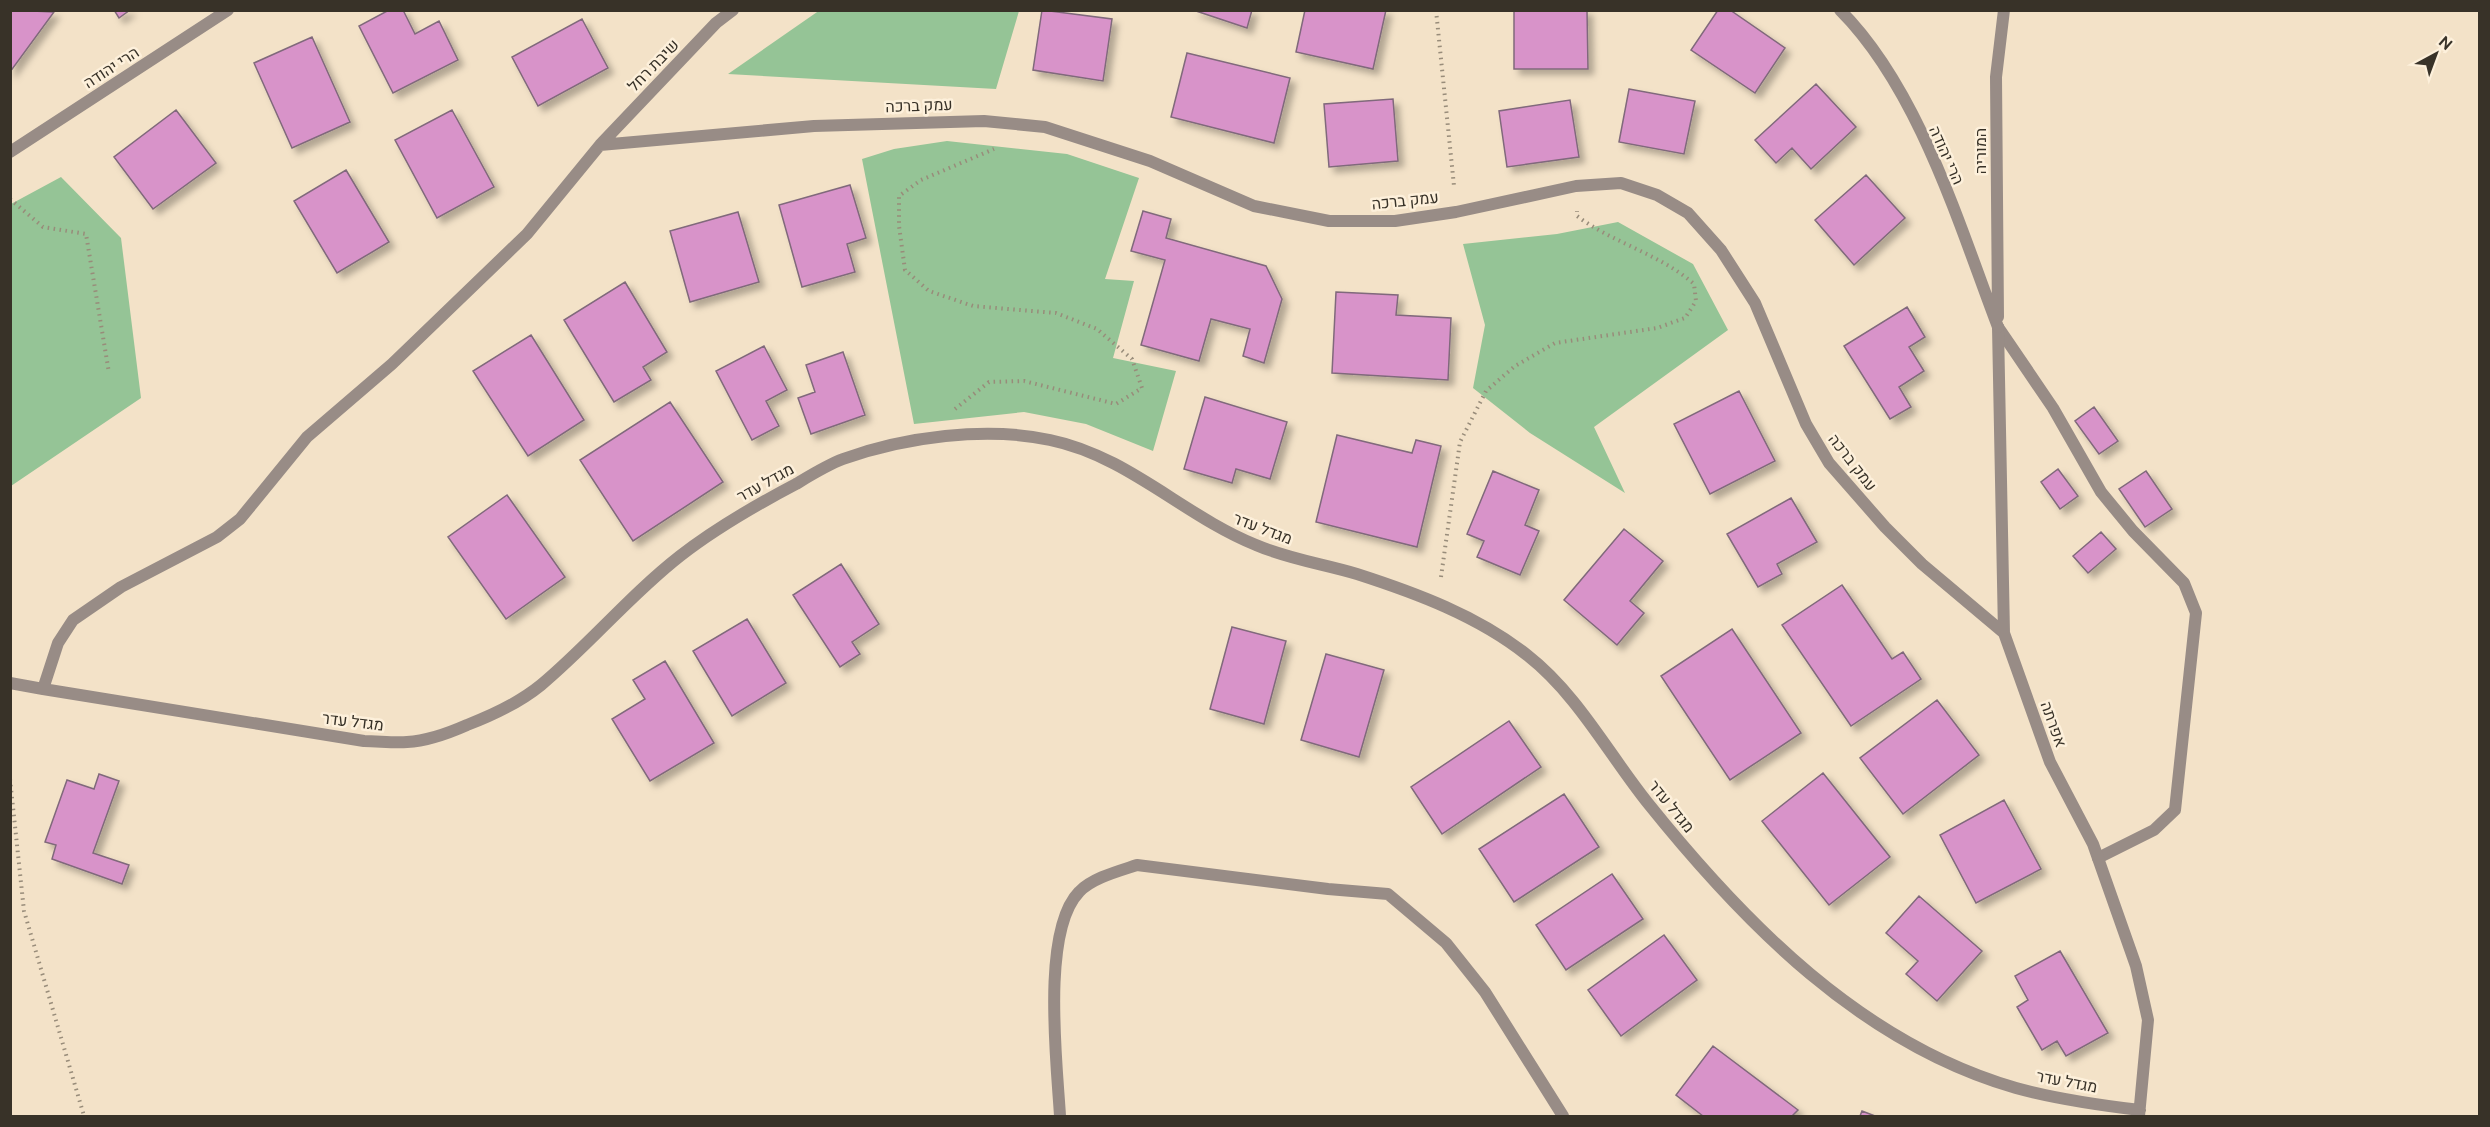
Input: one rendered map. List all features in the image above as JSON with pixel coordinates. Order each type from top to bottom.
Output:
[{"type":"street","name":"הרי יהודה","points":[[10,152],[228,10]]},
{"type":"street","name":"שיבת רחל","points":[[600,145],[716,24],[733,10]]},
{"type":"street","name":"הרי יהודה","points":[[1840,10],[1858,29],[1890,75],[1911,115],[1944,186],[1998,327]]},
{"type":"street","name":"המוריה","points":[[1998,327],[1996,77],[2004,10]]},
{"type":"street","name":"עמק ברכה","points":[[600,145],[814,126],[984,121],[1045,127],[1150,161],[1254,206],[1329,221],[1395,221],[1456,212],[1576,186],[1622,183],[1657,195],[1688,213],[1721,250],[1755,303],[1806,424],[1829,463],[1915,557],[2004,633]]},
{"type":"street","points":[[43,689],[58,643],[73,620],[121,587],[217,537],[240,519],[307,437],[392,364],[527,234],[600,145]]},
{"type":"street","points":[[1998,327],[2053,408],[2101,492],[2133,531],[2184,583],[2196,613],[2175,810],[2154,830],[2098,858]]},
{"type":"street","name":"אפרתה","points":[[1998,327],[2004,633],[2050,762],[2093,844],[2136,966],[2148,1020],[2140,1113]]},
{"type":"street","name":"מגדל עדר","points":[[10,682],[364,741],[409,742],[454,731],[496,714],[538,688],[678,557],[747,509],[840,460],[907,441],[938,438],[982,434],[1051,440],[1110,460],[1218,527],[1258,547],[1355,574],[1437,603],[1489,628],[1530,657],[1563,689],[1643,797],[1697,864],[1788,954],[1867,1019],[1921,1050],[2012,1087],[2140,1113]]},
{"type":"street","points":[[1060,1116],[1054,1023],[1057,956],[1063,919],[1079,891],[1109,875],[1137,865],[1328,889],[1388,894],[1446,944],[1478,984],[1563,1116]]},
{"type":"path","points":[[1436,10],[1456,212]]},
{"type":"path","points":[[938,438],[956,407],[989,382],[1024,381],[1116,404],[1142,388],[1131,359],[1097,329],[1056,313],[973,306],[929,291],[905,270],[899,196],[921,180],[1004,145]]},
{"type":"path","points":[[1437,603],[1461,442],[1486,391],[1515,366],[1555,343],[1657,328],[1685,318],[1696,301],[1694,284],[1681,273],[1600,233],[1577,216],[1576,186]]},
{"type":"path","points":[[10,199],[43,227],[86,234],[109,373]]},
{"type":"path","points":[[10,779],[24,911],[84,1116]]},
{"type":"green space","points":[[820,10],[1019,11],[996,89],[728,74]]},
{"type":"green space","points":[[947,141],[1067,154],[1139,178],[1105,279],[1134,281],[1113,358],[1176,371],[1153,451],[1086,424],[1024,412],[914,424],[862,159],[894,149]]},
{"type":"green space","points":[[61,177],[121,238],[141,398],[11,486],[11,204]]},
{"type":"green space","points":[[1618,222],[1693,264],[1728,330],[1594,427],[1625,493],[1530,433],[1473,388],[1485,325],[1463,244],[1557,234]]},
{"type":"building","points":[[10,10],[54,12],[10,72]]},
{"type":"building","points":[[114,10],[130,10],[119,18]]},
{"type":"building","points":[[389,10],[403,10],[415,34],[439,21],[458,60],[393,93],[359,26]]},
{"type":"building","points":[[1042,10],[1112,19],[1103,81],[1033,70]]},
{"type":"building","points":[[1193,10],[1252,10],[1247,28]]},
{"type":"building","points":[[1305,10],[1386,10],[1373,69],[1296,52]]},
{"type":"building","points":[[1514,10],[1587,10],[1588,69],[1514,69]]},
{"type":"building","points":[[1718,10],[1730,10],[1785,48],[1755,93],[1691,50]]},
{"type":"building","points":[[582,19],[608,68],[538,106],[512,57]]},
{"type":"building","points":[[312,37],[350,122],[292,148],[254,63]]},
{"type":"building","points":[[1187,53],[1290,78],[1274,143],[1171,117]]},
{"type":"building","points":[[1816,84],[1856,127],[1811,169],[1792,148],[1776,163],[1755,140]]},
{"type":"building","points":[[1629,89],[1695,101],[1684,154],[1619,142]]},
{"type":"building","points":[[1393,99],[1398,161],[1329,167],[1324,104]]},
{"type":"building","points":[[1570,100],[1579,157],[1507,167],[1499,111]]},
{"type":"building","points":[[176,110],[216,163],[153,209],[114,157]]},
{"type":"building","points":[[452,110],[494,187],[437,218],[395,140]]},
{"type":"building","points":[[346,170],[389,242],[337,273],[294,201]]},
{"type":"building","points":[[1866,175],[1905,218],[1854,265],[1815,220]]},
{"type":"building","points":[[850,185],[866,238],[847,244],[855,272],[802,287],[779,205]]},
{"type":"building","points":[[1143,211],[1171,219],[1166,238],[1266,266],[1282,299],[1264,363],[1243,356],[1250,329],[1211,319],[1199,361],[1141,345],[1165,260],[1131,251]]},
{"type":"building","points":[[738,212],[759,282],[690,302],[670,231]]},
{"type":"building","points":[[625,282],[667,352],[643,367],[651,380],[614,402],[564,320]]},
{"type":"building","points":[[1336,292],[1398,295],[1396,315],[1451,318],[1448,380],[1332,373]]},
{"type":"building","points":[[1907,307],[1925,337],[1909,347],[1924,371],[1899,387],[1911,407],[1890,419],[1844,346]]},
{"type":"building","points":[[531,335],[584,420],[528,456],[473,371]]},
{"type":"building","points":[[764,346],[787,390],[766,401],[779,426],[752,440],[716,371]]},
{"type":"building","points":[[843,352],[865,415],[811,434],[798,398],[815,392],[806,365]]},
{"type":"building","points":[[1739,391],[1775,461],[1710,494],[1674,424]]},
{"type":"building","points":[[1205,397],[1287,422],[1270,479],[1236,469],[1232,483],[1184,469]]},
{"type":"building","points":[[670,402],[723,482],[633,541],[580,460]]},
{"type":"building","points":[[2094,407],[2118,441],[2099,454],[2075,421]]},
{"type":"building","points":[[1337,435],[1412,453],[1416,440],[1441,446],[1417,547],[1316,522]]},
{"type":"building","points":[[2058,469],[2078,496],[2060,509],[2041,482]]},
{"type":"building","points":[[1493,471],[1539,490],[1525,525],[1539,531],[1520,575],[1477,557],[1484,541],[1467,534]]},
{"type":"building","points":[[2146,471],[2172,509],[2145,527],[2119,489]]},
{"type":"building","points":[[507,495],[565,577],[506,619],[448,537]]},
{"type":"building","points":[[1791,498],[1817,542],[1777,564],[1782,574],[1758,587],[1727,534]]},
{"type":"building","points":[[1624,529],[1663,561],[1630,601],[1644,613],[1617,645],[1564,600]]},
{"type":"building","points":[[2101,532],[2116,549],[2088,573],[2073,556]]},
{"type":"building","points":[[841,564],[879,624],[852,642],[860,654],[840,667],[793,595]]},
{"type":"building","points":[[1842,585],[1892,659],[1903,652],[1921,679],[1851,726],[1782,625]]},
{"type":"building","points":[[747,619],[786,683],[732,716],[693,651]]},
{"type":"building","points":[[1232,627],[1286,641],[1264,724],[1210,709]]},
{"type":"building","points":[[1732,629],[1801,733],[1730,780],[1661,676]]},
{"type":"building","points":[[1326,654],[1384,670],[1359,757],[1301,740]]},
{"type":"building","points":[[665,661],[714,743],[650,781],[612,719],[645,699],[633,680]]},
{"type":"building","points":[[1937,700],[1979,755],[1903,814],[1860,758]]},
{"type":"building","points":[[1509,721],[1541,767],[1442,834],[1411,787]]},
{"type":"building","points":[[1823,773],[1890,857],[1829,905],[1762,821]]},
{"type":"building","points":[[99,774],[119,781],[93,853],[129,865],[122,884],[52,859],[56,845],[45,842],[67,780],[94,789]]},
{"type":"building","points":[[1564,794],[1599,847],[1514,902],[1479,849]]},
{"type":"building","points":[[2004,800],[2041,869],[1976,903],[1940,835]]},
{"type":"building","points":[[1612,874],[1643,919],[1566,970],[1536,925]]},
{"type":"building","points":[[1919,896],[1982,951],[1937,1001],[1906,974],[1918,961],[1886,933]]},
{"type":"building","points":[[1664,935],[1697,980],[1621,1036],[1588,990]]},
{"type":"building","points":[[2060,951],[2108,1033],[2066,1056],[2057,1041],[2042,1050],[2017,1007],[2028,1000],[2015,976]]},
{"type":"building","points":[[1713,1046],[1798,1110],[1792,1116],[1703,1116],[1676,1095]]},
{"type":"building","points":[[1862,1111],[1875,1116],[1860,1116]]}]
